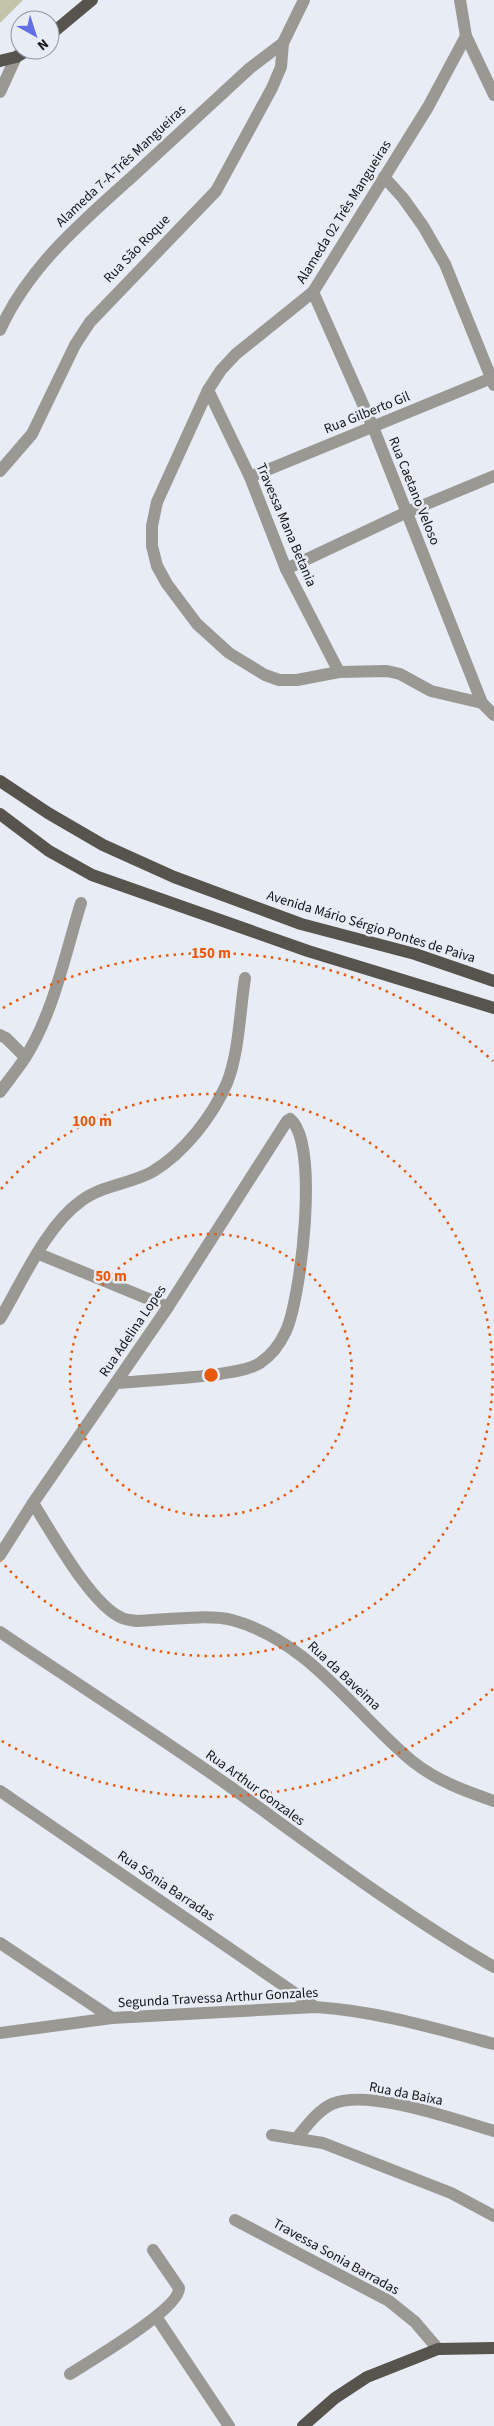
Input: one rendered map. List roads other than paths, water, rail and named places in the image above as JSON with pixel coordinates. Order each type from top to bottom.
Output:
[{"type":"main road","points":[[60,27],[92,0]]},
{"type":"main road","name":"Avenida Mário Sérgio Pontes de Paiva","points":[[0,781],[48,813],[102,845],[174,877],[301,924],[414,954],[494,981]]},
{"type":"main road","points":[[0,814],[49,851],[92,875],[300,948],[494,1008]]},
{"type":"main road","points":[[302,2426],[335,2398],[367,2377],[438,2349],[494,2348]]},
{"type":"street","points":[[283,43],[304,0]]},
{"type":"street","points":[[460,0],[466,36],[494,95]]},
{"type":"street","name":"Alameda 02 Três Mangueiras","points":[[466,36],[428,107],[313,292],[236,354],[221,370],[208,390],[157,502],[152,526],[152,546],[158,566],[175,596],[197,624],[229,653],[265,676],[279,680],[298,680],[339,672],[388,671],[400,674],[431,691],[482,703]]},
{"type":"street","name":"Alameda 7-A-Três Mangueiras","points":[[0,330],[26,284],[63,239],[250,68],[283,43]]},
{"type":"street","name":"Rua São Roque","points":[[0,471],[32,434],[75,345],[90,322],[216,191],[272,88],[281,67],[283,43]]},
{"type":"street","points":[[0,92],[15,60]]},
{"type":"street","points":[[384,177],[403,198],[423,226],[445,264],[493,380]]},
{"type":"street","name":"Rua Caetano Veloso","points":[[313,292],[373,427],[482,703]]},
{"type":"street","name":"Rua Gilberto Gil","points":[[250,477],[493,380]]},
{"type":"street","name":"Travessa Mana Betania","points":[[208,390],[250,477],[286,569],[339,672]]},
{"type":"street","points":[[286,569],[407,512],[494,476]]},
{"type":"street","points":[[482,703],[494,715]]},
{"type":"street","points":[[0,1092],[25,1057],[53,994],[81,903]]},
{"type":"street","points":[[0,1319],[39,1254],[67,1213],[82,1199],[151,1172],[179,1151],[208,1117],[227,1082],[236,1045],[245,978]]},
{"type":"street","points":[[0,1035],[16,1046],[25,1057]]},
{"type":"street","name":"Rua Adelina Lopes","points":[[0,1555],[32,1503],[168,1307],[290,1119],[297,1127],[303,1155],[307,1222],[296,1295],[286,1330],[274,1351],[258,1364],[238,1371],[117,1382]]},
{"type":"street","points":[[39,1254],[168,1307]]},
{"type":"street","name":"Rua da Baveima","points":[[32,1503],[89,1588],[110,1611],[123,1619],[137,1621],[231,1620],[264,1632],[301,1654],[412,1762],[438,1780],[494,1801]]},
{"type":"street","name":"Rua Arthur Gonzales","points":[[0,1632],[230,1787],[406,1911],[494,1966]]},
{"type":"street","name":"Rua Sônia Barradas","points":[[0,1791],[315,2007]]},
{"type":"street","points":[[0,1943],[112,2018]]},
{"type":"street","name":"Segunda Travessa Arthur Gonzales","points":[[0,2033],[112,2018],[315,2007],[348,2009],[396,2017],[494,2044]]},
{"type":"street","name":"Rua da Baixa","points":[[296,2139],[320,2112],[330,2104],[359,2100],[384,2102],[494,2131]]},
{"type":"street","points":[[272,2135],[323,2143],[451,2193],[494,2216]]},
{"type":"street","name":"Travessa Sonia Barradas","points":[[235,2220],[389,2301],[415,2322],[438,2349]]},
{"type":"street","points":[[70,2374],[157,2318],[180,2290],[154,2250]]},
{"type":"street","points":[[157,2318],[229,2426]]}]
